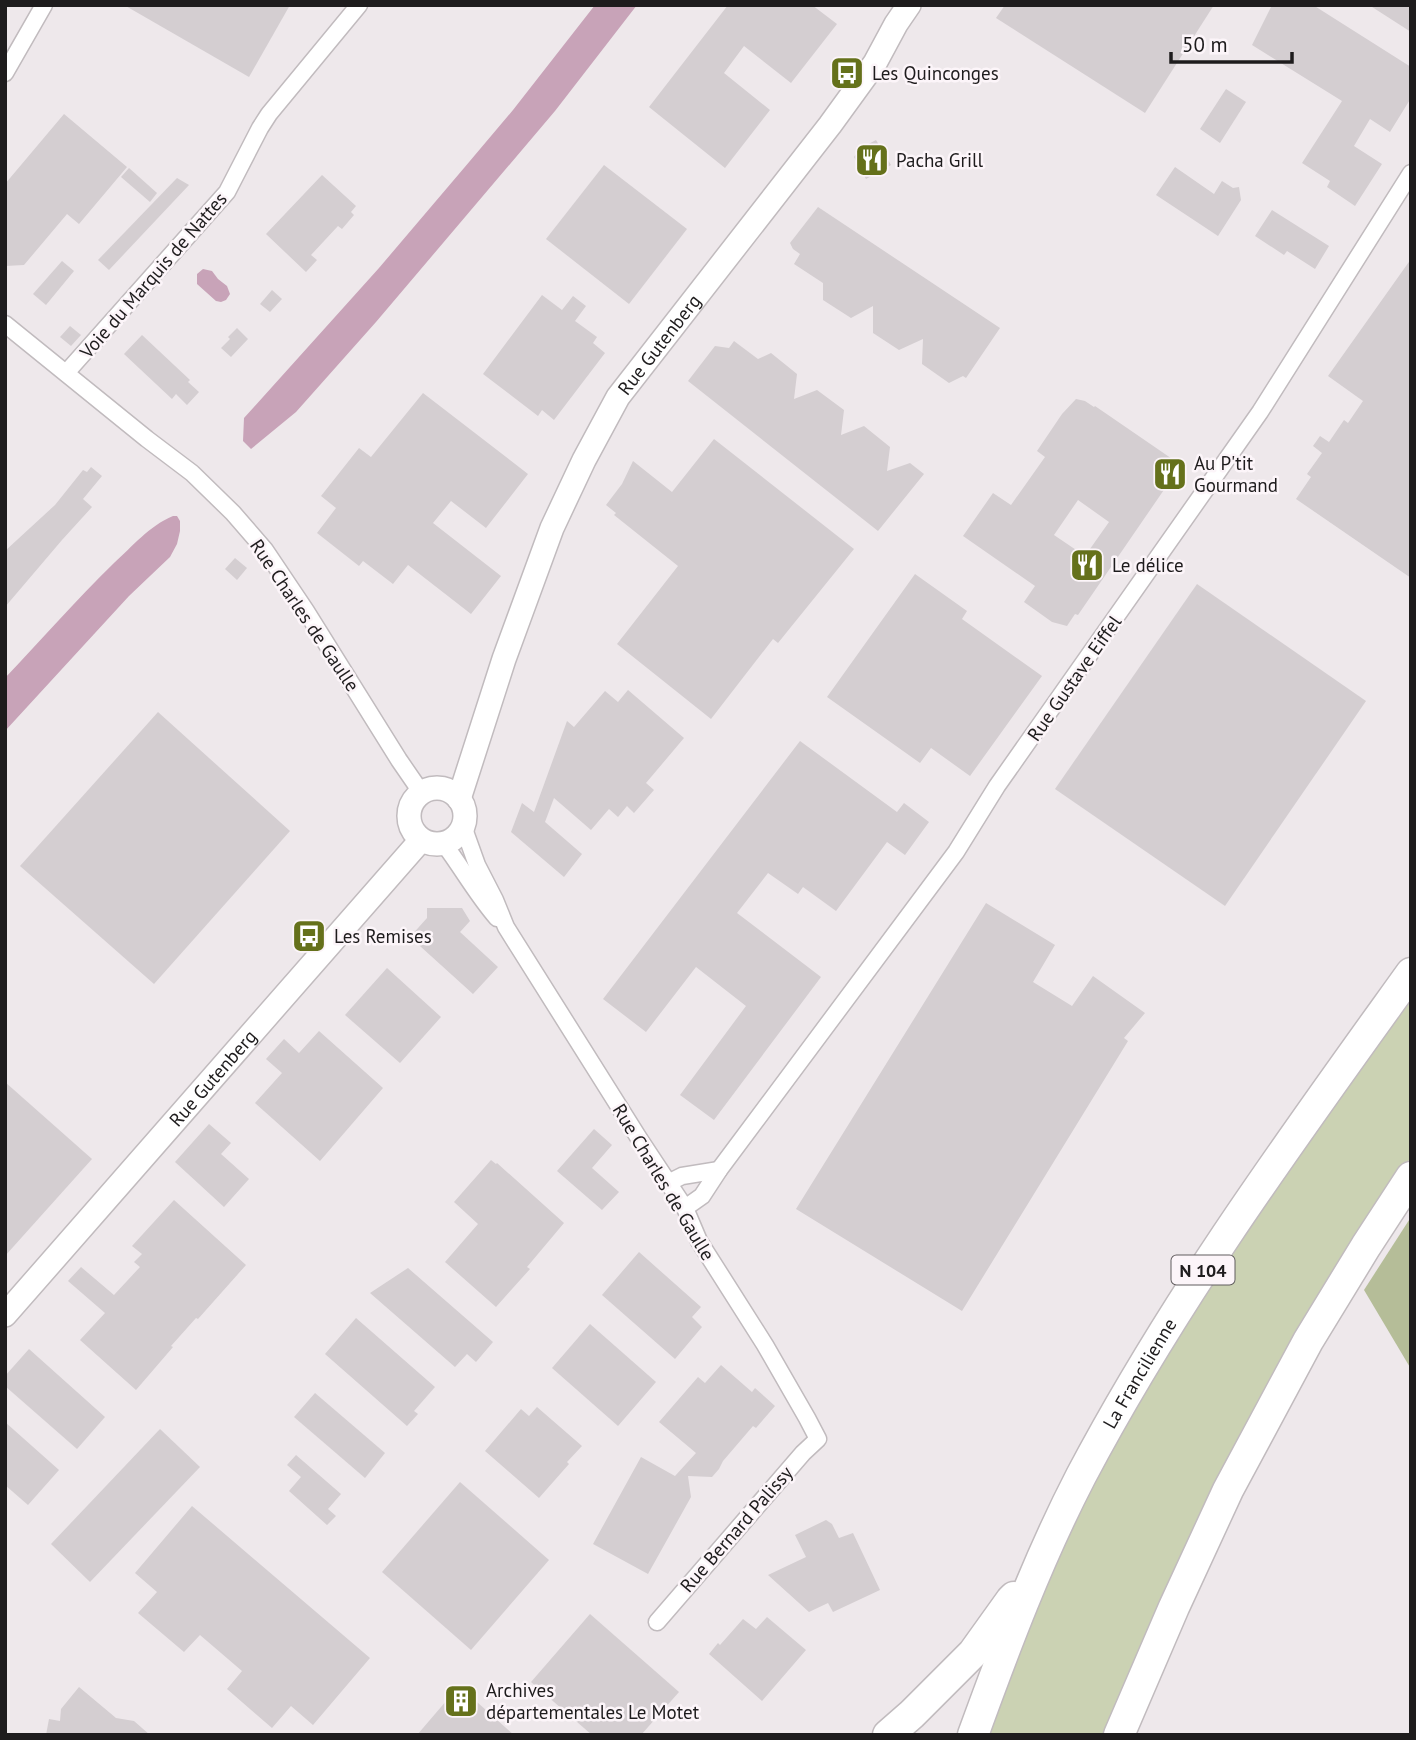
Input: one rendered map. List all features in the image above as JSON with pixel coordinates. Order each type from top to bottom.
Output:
[{"type":"highway","name":"La Francilienne","points":[[974,1735],[1046,1548],[1130,1387],[1215,1251],[1411,973]]},
{"type":"highway","points":[[1119,1735],[1228,1490],[1308,1341],[1411,1177]]},
{"type":"highway","points":[[888,1735],[973,1653],[1011,1600],[1029,1588]]},
{"type":"highway","points":[[1140,1735],[1158,1643]]},
{"type":"street","points":[[5,74],[44,5]]},
{"type":"street","name":"Voie du Marquis de Nattes","points":[[66,373],[211,212],[227,191],[269,114],[359,5]]},
{"type":"street","name":"Rue Gutenberg","points":[[459,799],[504,659],[552,528],[618,397],[830,125],[875,63],[909,5]]},
{"type":"street","name":"Rue Gutenberg","points":[[875,63],[907,32],[925,5]]},
{"type":"street","name":"Rue Gustave Eiffel","points":[[685,1208],[702,1196],[956,852],[998,786],[1260,412],[1411,173]]},
{"type":"street","name":"Rue Charles de Gaulle","points":[[5,324],[192,473],[233,513],[265,550],[429,790]]},
{"type":"street","name":"Rue Gutenberg","points":[[429,790],[459,760],[504,659]]},
{"type":"street","points":[[445,789],[459,799],[464,807],[465,817],[458,835],[451,841],[428,844],[414,834],[408,818],[414,798],[429,790],[445,789]]},
{"type":"street","name":"Rue Charles de Gaulle","points":[[463,826],[477,865],[506,927]]},
{"type":"street","name":"Rue Gutenberg","points":[[5,1315],[421,840]]},
{"type":"street","name":"Rue Charles de Gaulle","points":[[444,844],[486,905],[506,927],[685,1208],[699,1241],[765,1345],[818,1439]]},
{"type":"street","points":[[668,1183],[682,1176],[719,1170]]},
{"type":"street","name":"Rue Bernard Palissy","points":[[657,1622],[818,1439]]},
{"type":"green space","points":[[1411,989],[1411,1157],[1336,1271],[1112,1735],[984,1735],[1025,1621],[1139,1392],[1230,1246]]},
{"type":"green space","points":[[1411,1217],[1411,1369],[1364,1290]]},
{"type":"shaded area","points":[[595,5],[637,5],[555,111],[376,322],[296,412],[251,449],[243,441],[244,418],[379,268],[464,168]]},
{"type":"shaded area","points":[[203,269],[212,271],[227,286],[230,294],[226,300],[216,301],[197,284],[197,274]]},
{"type":"shaded area","points":[[177,516],[180,521],[180,531],[170,557],[129,596],[5,731],[5,678],[114,563],[149,531]]},
{"type":"building","points":[[124,5],[290,5],[249,77]]},
{"type":"building","points":[[728,5],[812,5],[837,24],[791,83],[744,46],[724,73],[770,110],[725,168],[649,107]]},
{"type":"building","points":[[1005,5],[1214,5],[1145,113],[996,18]]},
{"type":"building","points":[[1272,5],[1313,5],[1411,67],[1411,98],[1390,132],[1370,119],[1354,146],[1382,164],[1355,206],[1327,187],[1330,181],[1302,163],[1342,101],[1252,45]]},
{"type":"building","points":[[1369,5],[1411,5],[1411,32]]},
{"type":"building","points":[[1226,89],[1246,102],[1220,143],[1200,129]]},
{"type":"building","points":[[64,114],[127,167],[79,224],[67,214],[24,265],[5,266],[5,184]]},
{"type":"building","points":[[876,140],[891,165],[866,179],[854,157],[861,148]]},
{"type":"building","points":[[604,165],[687,229],[629,304],[546,239]]},
{"type":"building","points":[[1175,167],[1214,194],[1222,181],[1233,188],[1239,187],[1241,200],[1218,236],[1156,195]]},
{"type":"building","points":[[129,168],[157,193],[150,202],[121,177]]},
{"type":"building","points":[[322,175],[356,206],[351,212],[354,215],[342,229],[338,226],[311,255],[317,260],[306,272],[266,234]]},
{"type":"building","points":[[177,178],[189,185],[109,270],[98,260]]},
{"type":"building","points":[[818,207],[1000,328],[966,378],[963,376],[949,383],[922,364],[923,339],[899,350],[873,333],[873,306],[851,318],[823,300],[823,283],[794,264],[800,254],[790,243]]},
{"type":"building","points":[[1272,210],[1329,246],[1315,269],[1287,251],[1284,255],[1255,236]]},
{"type":"building","points":[[1411,259],[1411,578],[1296,499],[1311,477],[1307,474],[1322,453],[1313,446],[1320,436],[1329,442],[1344,420],[1348,423],[1363,401],[1328,376]]},
{"type":"building","points":[[62,261],[74,271],[46,305],[33,294]]},
{"type":"building","points":[[272,290],[282,299],[270,312],[260,304]]},
{"type":"building","points":[[542,295],[562,310],[573,296],[586,306],[575,321],[597,337],[593,343],[605,353],[554,420],[542,410],[538,416],[483,374]]},
{"type":"building","points":[[70,326],[81,335],[71,346],[60,337]]},
{"type":"building","points":[[237,328],[248,339],[231,357],[221,348]]},
{"type":"building","points":[[142,335],[190,380],[188,382],[199,392],[187,405],[176,394],[172,399],[124,354]]},
{"type":"building","points":[[734,341],[758,359],[771,353],[797,374],[794,399],[817,390],[844,410],[841,435],[864,426],[890,447],[887,471],[910,463],[924,474],[878,531],[688,381],[715,346],[729,348]]},
{"type":"building","points":[[423,393],[528,474],[486,528],[451,501],[433,523],[501,576],[471,614],[408,565],[393,584],[363,561],[359,566],[317,533],[336,508],[321,496],[359,448],[371,457]]},
{"type":"building","points":[[1076,399],[1085,401],[1181,465],[1078,615],[1075,614],[1067,626],[1052,622],[1024,602],[1035,586],[963,536],[993,493],[1011,505],[1045,457],[1037,451],[1062,414]],"holes":[[[1078,500],[1109,522],[1085,556],[1054,535]]]},
{"type":"building","points":[[714,439],[854,549],[778,643],[773,639],[711,719],[617,644],[678,566],[614,515],[616,513],[606,505],[622,484],[633,461],[672,492]]},
{"type":"building","points":[[91,467],[102,476],[83,499],[92,507],[5,607],[5,551],[55,505],[83,470],[87,472]]},
{"type":"building","points":[[235,558],[247,568],[237,580],[225,569]]},
{"type":"building","points":[[915,574],[967,611],[962,619],[1042,676],[970,776],[931,748],[920,763],[827,697]]},
{"type":"building","points":[[1197,584],[1366,701],[1225,906],[1055,789]]},
{"type":"building","points":[[628,690],[684,738],[646,783],[654,790],[634,813],[627,806],[618,817],[609,809],[591,830],[554,798],[545,822],[582,854],[564,877],[511,832],[522,803],[534,812],[567,721],[574,727],[605,691],[618,702]]},
{"type":"building","points":[[158,712],[290,831],[154,984],[20,866]]},
{"type":"building","points":[[800,741],[897,812],[904,803],[929,822],[905,855],[887,842],[836,911],[803,887],[798,894],[768,873],[737,913],[821,977],[714,1120],[680,1095],[746,1006],[696,967],[646,1032],[603,999]]},
{"type":"building","points":[[986,903],[1055,945],[1033,982],[1072,1006],[1093,976],[1145,1013],[1124,1038],[1128,1041],[962,1311],[796,1209]]},
{"type":"building","points":[[427,908],[462,908],[470,921],[460,932],[498,967],[473,994],[410,937],[427,918]]},
{"type":"building","points":[[387,968],[441,1017],[400,1063],[345,1015]]},
{"type":"building","points":[[319,1031],[383,1088],[320,1161],[255,1103],[282,1073],[266,1059],[284,1039],[299,1053]]},
{"type":"building","points":[[5,1082],[92,1159],[5,1256]]},
{"type":"building","points":[[209,1124],[231,1143],[221,1154],[249,1179],[224,1207],[175,1162]]},
{"type":"building","points":[[594,1129],[612,1145],[592,1168],[619,1192],[602,1210],[557,1171]]},
{"type":"building","points":[[491,1160],[564,1223],[527,1267],[530,1269],[496,1307],[445,1262],[478,1224],[454,1202]]},
{"type":"building","points":[[174,1200],[246,1265],[171,1346],[173,1347],[136,1390],[80,1340],[105,1313],[68,1281],[81,1267],[114,1295],[140,1267],[134,1262],[142,1254],[132,1246]]},
{"type":"building","points":[[639,1252],[701,1307],[692,1317],[702,1327],[675,1359],[602,1295]]},
{"type":"building","points":[[408,1268],[493,1342],[476,1362],[467,1354],[455,1367],[370,1293]]},
{"type":"building","points":[[356,1318],[435,1387],[414,1411],[418,1414],[407,1426],[325,1354]]},
{"type":"building","points":[[590,1324],[656,1382],[618,1426],[552,1368]]},
{"type":"building","points":[[29,1349],[105,1417],[77,1449],[5,1386],[5,1376]]},
{"type":"building","points":[[721,1365],[752,1392],[755,1388],[775,1406],[756,1428],[753,1426],[712,1477],[688,1476],[691,1497],[648,1574],[593,1544],[641,1457],[675,1476],[696,1453],[659,1422],[698,1377],[705,1383]]},
{"type":"building","points":[[315,1393],[385,1453],[365,1478],[294,1417]]},
{"type":"building","points":[[537,1407],[582,1446],[539,1498],[485,1451],[521,1409],[529,1416]]},
{"type":"building","points":[[5,1422],[59,1470],[28,1505],[5,1485]]},
{"type":"building","points":[[160,1429],[200,1467],[90,1582],[51,1544]]},
{"type":"building","points":[[296,1455],[341,1494],[328,1509],[336,1516],[327,1525],[289,1491],[301,1477],[287,1465]]},
{"type":"building","points":[[460,1482],[549,1560],[471,1650],[382,1572]]},
{"type":"building","points":[[192,1506],[370,1658],[313,1725],[291,1706],[272,1728],[227,1689],[242,1671],[200,1635],[184,1652],[138,1613],[157,1592],[135,1573]]},
{"type":"building","points":[[826,1520],[832,1524],[839,1538],[853,1533],[880,1590],[833,1612],[828,1603],[809,1612],[768,1575],[806,1557],[795,1535]]},
{"type":"building","points":[[590,1614],[679,1692],[641,1735],[592,1735],[531,1682]]},
{"type":"building","points":[[767,1617],[806,1650],[762,1701],[709,1654],[743,1619],[756,1629]]},
{"type":"building","name":"Archives départementales Le Motet","points":[[459,1686],[514,1735],[417,1735]]},
{"type":"building","points":[[79,1687],[116,1718],[134,1721],[150,1735],[46,1735],[49,1719],[60,1721],[61,1709]]},
{"type":"place","name":"Les Quinconges","points":[[847,73]]},
{"type":"place","name":"Pacha Grill","points":[[872,160]]},
{"type":"place","name":"Au P'tit Gourmand","points":[[1170,474]]},
{"type":"place","name":"Le délice","points":[[1087,565]]},
{"type":"place","name":"Les Remises","points":[[309,936]]},
{"type":"place","name":"Archives départementales Le Motet","points":[[461,1701]]}]
